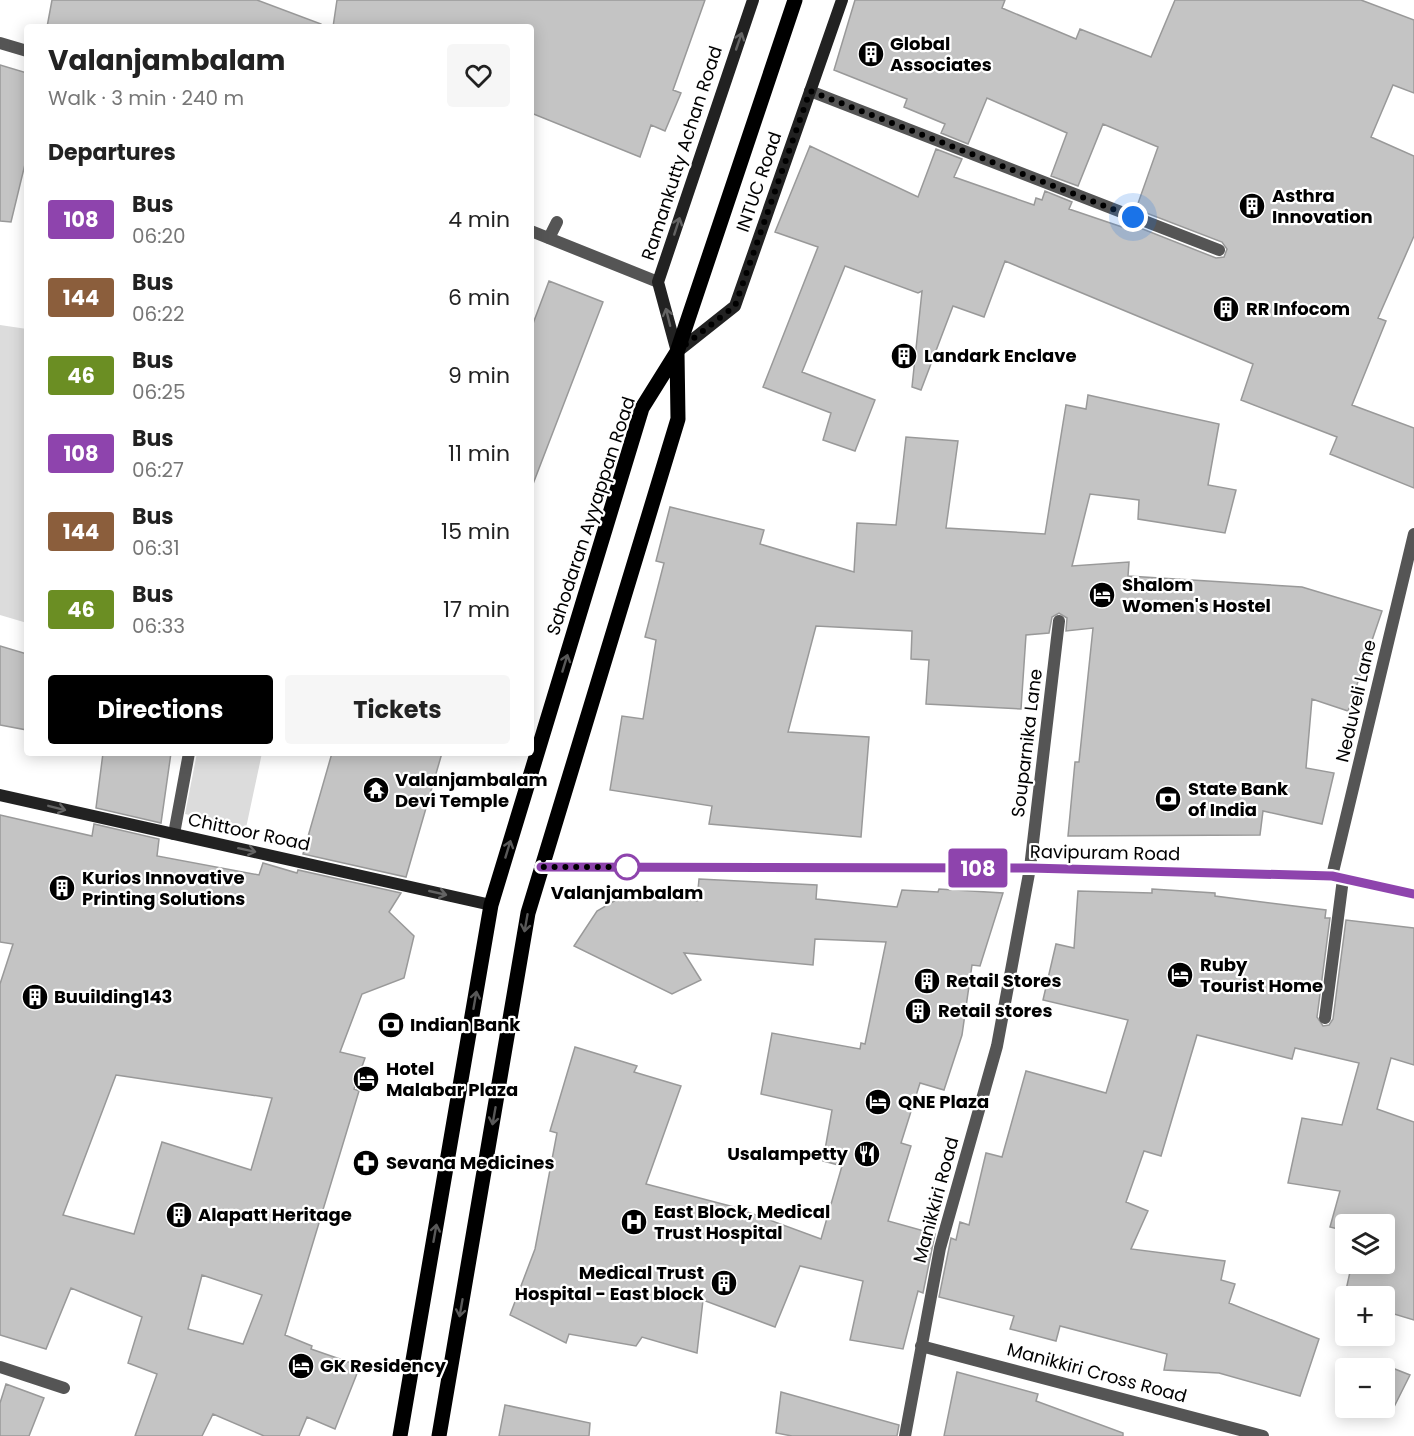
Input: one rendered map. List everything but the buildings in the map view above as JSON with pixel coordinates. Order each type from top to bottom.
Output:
[{"type":"main road","name":"Ramankutty Achan Road","points":[[676,352],[658,282],[753,0]]},
{"type":"main road","name":"Sahodaran Ayyappan Road","points":[[400,1436],[491,905],[642,408],[676,352],[738,175],[795,0]]},
{"type":"main road","name":"INTUC Road","points":[[676,352],[735,306],[842,0]]},
{"type":"main road","name":"Sahodaran Ayyappan Road","points":[[439,1436],[526,925],[541,867],[678,419],[676,352]]},
{"type":"main road","name":"Chittoor Road","points":[[0,795],[491,905]]},
{"type":"main road","name":"Ravipuram Road","points":[[541,867],[1030,868],[1338,878],[1414,894]]},
{"type":"street","points":[[0,43],[24,50]]},
{"type":"street","points":[[810,91],[1219,250]]},
{"type":"street","points":[[549,238],[557,222]]},
{"type":"street","points":[[534,232],[658,282]]},
{"type":"street","name":"Neduveli Lane","points":[[1324,1018],[1338,878],[1414,534]]},
{"type":"street","name":"Souparnika Lane","points":[[1030,868],[1059,621]]},
{"type":"street","points":[[174,834],[188,756]]},
{"type":"street","name":"Manikkiri Road","points":[[905,1436],[940,1248],[997,1046],[1030,868]]},
{"type":"street","name":"Manikkiri Cross Road","points":[[921,1346],[1263,1436]]},
{"type":"street","points":[[0,1367],[64,1388]]},
{"type":"shaded area","points":[[0,325],[24,329],[24,622],[0,615]]},
{"type":"shaded area","points":[[196,756],[261,756],[246,828],[185,814]]},
{"type":"bus line","name":"108","points":[[541,867],[1030,868],[1332,876],[1414,894]]},
{"type":"place","name":"Global Associates","points":[[871,54]]},
{"type":"place","name":"Asthra Innovation","points":[[1252,206]]},
{"type":"place","name":"RR Infocom","points":[[1226,309]]},
{"type":"place","name":"Landark Enclave","points":[[904,356]]},
{"type":"place","name":"Shalom Women's Hostel","points":[[1102,595]]},
{"type":"place","name":"Valanjambalam Devi Temple","points":[[376,790]]},
{"type":"place","name":"State Bank of India","points":[[1168,799]]},
{"type":"place","name":"Valanjambalam","points":[[627,867]]},
{"type":"place","name":"Kurios Innovative Printing Solutions","points":[[62,888]]},
{"type":"place","name":"Ruby Tourist Home","points":[[1180,975]]},
{"type":"place","name":"Retail Stores","points":[[927,981]]},
{"type":"place","name":"Buuilding143","points":[[35,997]]},
{"type":"place","name":"Retail stores","points":[[918,1011]]},
{"type":"place","name":"Indian Bank","points":[[391,1025]]},
{"type":"place","name":"Hotel Malabar Plaza","points":[[366,1079]]},
{"type":"place","name":"QNE Plaza","points":[[878,1102]]},
{"type":"place","name":"Usalampetty","points":[[867,1154]]},
{"type":"place","name":"Sevana Medicines","points":[[366,1163]]},
{"type":"place","name":"Alapatt Heritage","points":[[179,1215]]},
{"type":"place","name":"East Block, Medical Trust Hospital","points":[[634,1222]]},
{"type":"place","name":"Medical Trust Hospital - East block","points":[[724,1283]]},
{"type":"place","name":"GK Residency","points":[[301,1366]]},
{"type":"route","points":[[627,867],[634,867],[541,867],[678,419],[676,352],[735,306],[810,91],[1133,217]]}]
